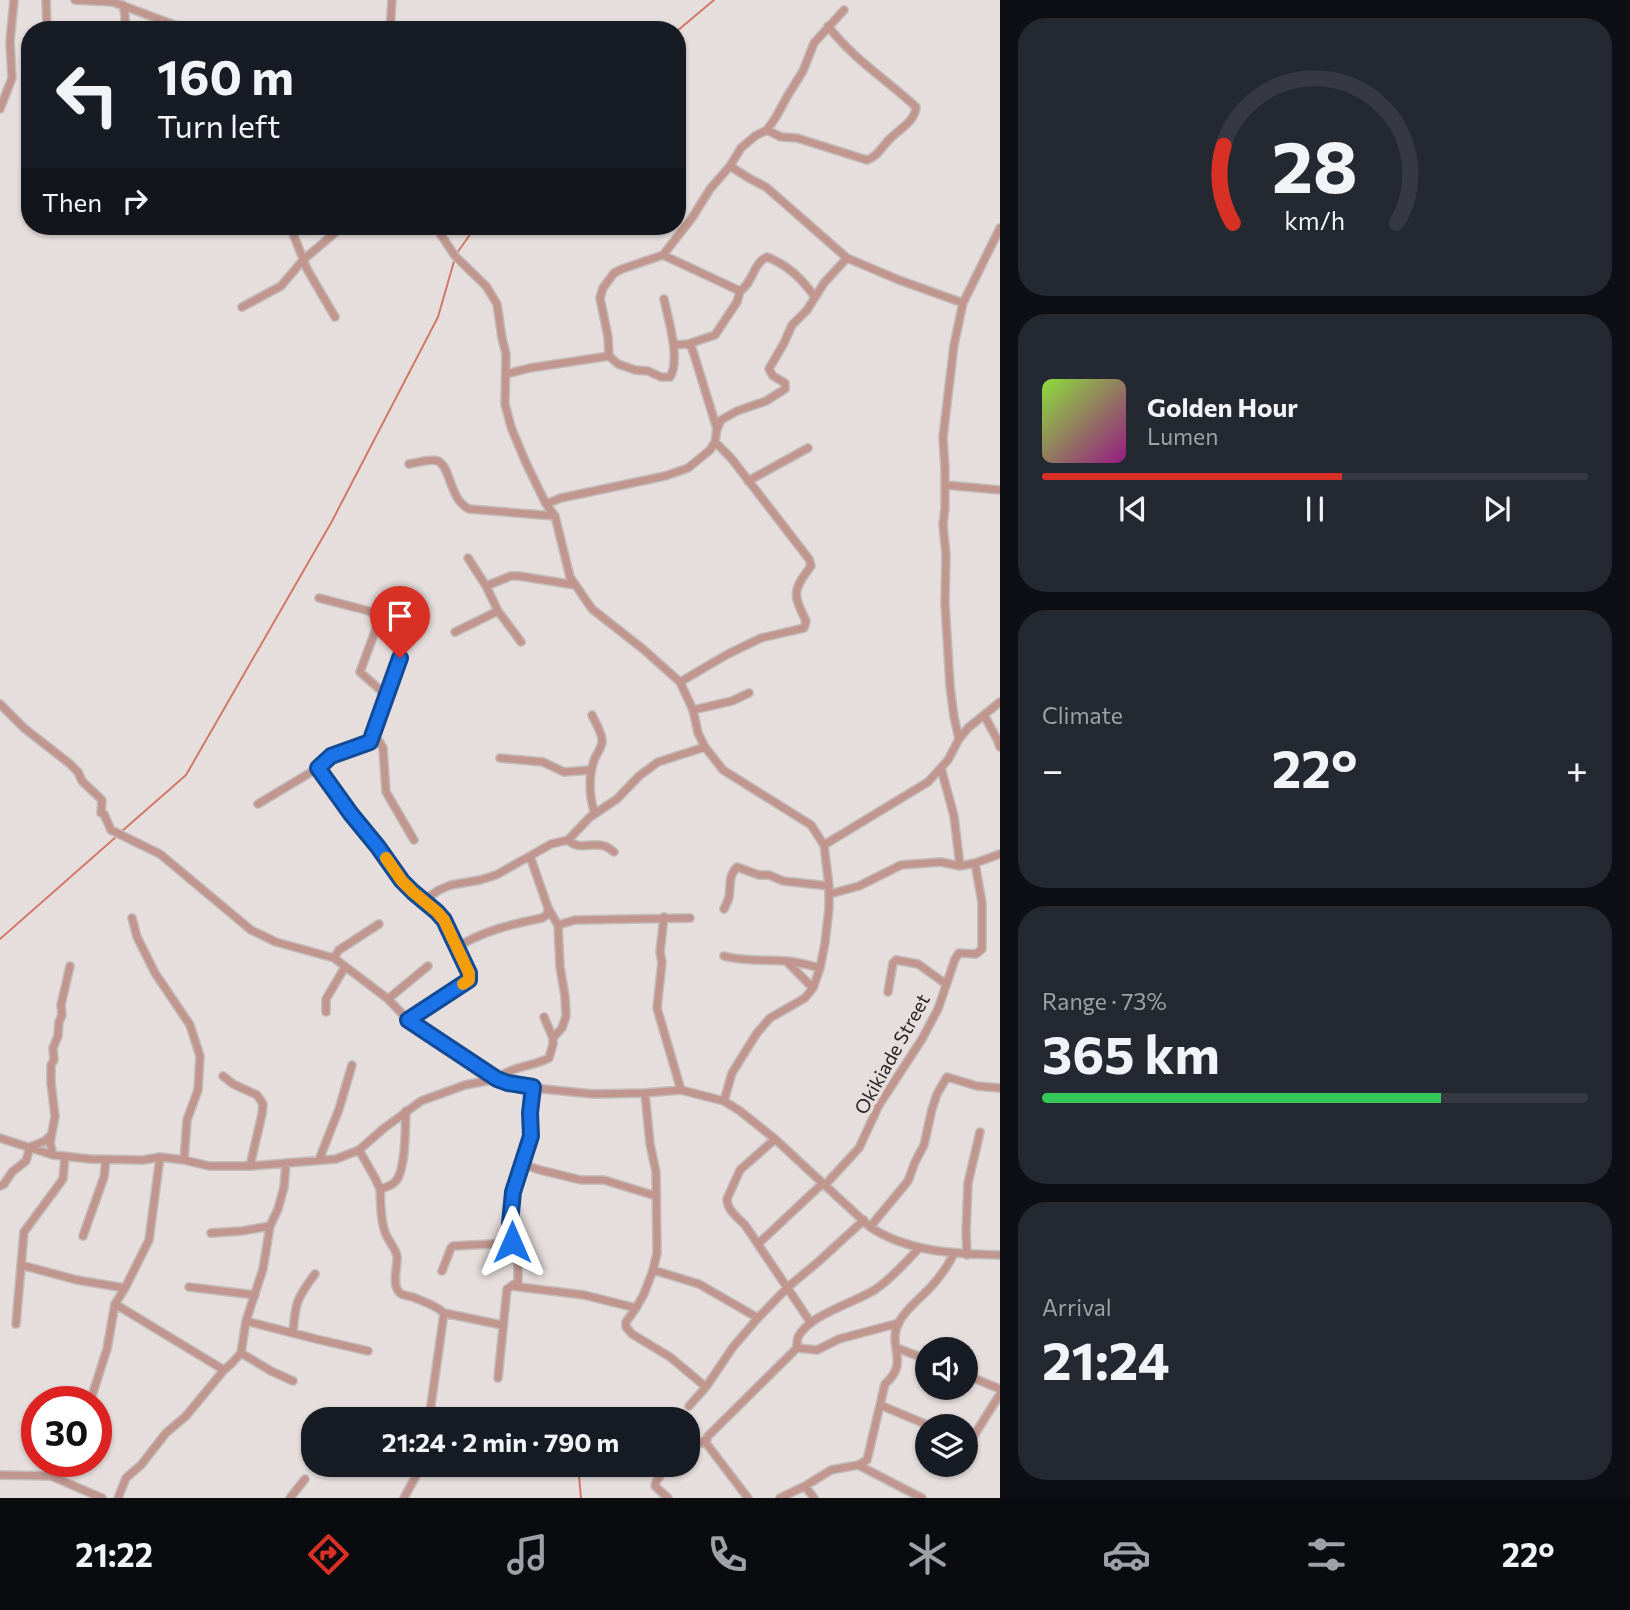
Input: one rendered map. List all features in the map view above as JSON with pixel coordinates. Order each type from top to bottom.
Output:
[{"type":"street","points":[[0,110],[12,78],[10,41],[14,0]]},
{"type":"street","points":[[46,0],[47,21]]},
{"type":"street","points":[[75,0],[113,2],[159,21]]},
{"type":"street","points":[[390,21],[391,0]]},
{"type":"street","points":[[122,5],[125,21]]},
{"type":"street","points":[[686,226],[741,148],[767,130],[803,71],[814,43],[844,10]]},
{"type":"street","points":[[767,130],[781,137],[797,138],[867,160],[881,151],[916,111],[914,104],[872,71],[828,26]]},
{"type":"street","points":[[730,166],[766,187],[847,258],[963,303]]},
{"type":"street","points":[[959,739],[950,686],[945,603],[943,437],[954,345],[963,303],[1000,228]]},
{"type":"street","points":[[293,235],[307,270],[335,317]]},
{"type":"street","points":[[242,307],[281,286],[303,260],[332,235]]},
{"type":"street","points":[[441,235],[455,256],[486,286],[498,304],[506,354],[505,404],[511,427],[546,504],[555,516],[570,577],[575,585],[592,609],[680,682],[694,710],[698,733],[723,771],[811,825],[824,845],[830,890],[825,943],[813,988],[805,998],[771,1018],[757,1032],[732,1073],[724,1101]]},
{"type":"street","points":[[664,299],[674,345],[673,372],[670,377],[661,377],[618,364],[609,356],[600,298],[603,288],[614,274],[622,269],[663,255],[679,235]]},
{"type":"street","points":[[663,255],[740,291]]},
{"type":"street","points":[[674,345],[688,344],[715,335],[737,302],[740,291],[749,283],[761,259],[767,257],[799,277],[815,298]]},
{"type":"street","points":[[546,504],[561,498],[665,476],[688,468],[710,450],[722,420],[737,411],[766,401],[785,389],[785,383],[773,376],[769,369],[785,343],[792,325],[847,258]]},
{"type":"street","points":[[688,344],[692,348],[717,429]]},
{"type":"street","points":[[506,374],[609,356]]},
{"type":"street","points":[[680,682],[761,638],[804,628],[806,621],[796,600],[796,589],[811,566],[809,559],[731,458],[715,442]]},
{"type":"street","points":[[748,481],[808,448]]},
{"type":"street","points":[[409,464],[438,461],[443,466],[457,499],[469,509],[555,516]]},
{"type":"street","points":[[945,485],[1000,490]]},
{"type":"street","points":[[468,558],[498,611],[521,642]]},
{"type":"street","points":[[486,586],[511,576],[575,585]]},
{"type":"street","points":[[319,598],[369,611],[378,617],[360,672],[387,696]]},
{"type":"street","points":[[455,632],[498,611]]},
{"type":"street","points":[[370,742],[400,658]]},
{"type":"street","points":[[694,710],[732,701],[749,693]]},
{"type":"street","points":[[824,845],[928,782],[948,760],[968,728],[1000,702]]},
{"type":"street","points":[[0,704],[24,728],[78,772],[82,781],[102,800],[101,813],[111,830],[160,854],[251,930],[276,942],[334,958],[388,999],[408,1020],[497,1079],[533,1087],[593,1094],[681,1090],[724,1101],[775,1139],[870,1227],[894,1240],[919,1248],[967,1255],[1000,1255]]},
{"type":"street","points":[[592,715],[602,738],[591,770],[591,802],[595,814]]},
{"type":"street","points":[[984,715],[1000,747]]},
{"type":"street","points":[[258,804],[318,768],[331,756],[379,741],[383,748],[386,792],[414,840]]},
{"type":"street","points":[[424,900],[451,885],[496,874],[551,844],[568,841],[595,814],[617,799],[639,776],[658,762],[705,747]]},
{"type":"street","points":[[500,758],[542,762],[564,772],[591,770]]},
{"type":"street","points":[[318,768],[402,881],[444,920],[469,973],[469,980],[408,1020]]},
{"type":"street","points":[[941,768],[954,816],[960,866]]},
{"type":"street","points":[[568,841],[578,846],[604,846],[614,852]]},
{"type":"street","points":[[724,909],[729,896],[731,874],[737,867],[783,881],[830,890],[859,886],[901,865],[942,862],[960,866],[1000,854]]},
{"type":"street","points":[[530,856],[548,908],[558,925],[566,1016],[562,1028],[552,1038]]},
{"type":"street","name":"Okikiade Street","points":[[758,1244],[859,1148],[879,1105],[938,1009],[959,953],[976,954],[982,949],[982,903],[975,863]]},
{"type":"street","points":[[456,948],[490,930],[542,918],[547,915],[548,908]]},
{"type":"street","points":[[664,917],[657,1008],[681,1090]]},
{"type":"street","points":[[132,918],[137,937],[155,973],[190,1024],[200,1056],[198,1090],[187,1120],[184,1160]]},
{"type":"street","points":[[558,925],[575,920],[690,918]]},
{"type":"street","points":[[334,958],[339,950],[379,923]]},
{"type":"street","points":[[724,957],[740,961],[748,958],[786,961],[820,968]]},
{"type":"street","points":[[888,992],[893,963],[896,960],[918,964],[946,984]]},
{"type":"street","points":[[786,961],[813,988]]},
{"type":"street","points":[[53,1155],[50,1143],[55,1116],[51,1065],[69,966]]},
{"type":"street","points":[[388,999],[428,966]]},
{"type":"street","points":[[326,1012],[326,999],[345,967]]},
{"type":"street","points":[[0,1138],[53,1155],[106,1160],[160,1157],[209,1166],[250,1166],[337,1159],[359,1150],[406,1111],[432,1096],[465,1085],[497,1079],[513,1070],[549,1058],[553,1044],[544,1017]]},
{"type":"street","points":[[319,1160],[339,1109],[352,1065]]},
{"type":"street","points":[[223,1076],[233,1084],[257,1095],[262,1104],[250,1166]]},
{"type":"street","points":[[870,1227],[908,1181],[924,1145],[934,1101],[947,1077],[977,1086],[1000,1088]]},
{"type":"street","points":[[518,1282],[518,1262],[510,1223],[513,1192],[531,1136],[533,1087]]},
{"type":"street","points":[[645,1093],[656,1172],[657,1253],[653,1270],[636,1308],[626,1322],[628,1331],[670,1357],[706,1387]]},
{"type":"street","points":[[380,1189],[397,1180],[403,1154],[406,1111]]},
{"type":"street","points":[[967,1255],[968,1183],[980,1132]]},
{"type":"street","points":[[30,1147],[46,1141],[51,1135]]},
{"type":"street","points":[[775,1139],[740,1170],[727,1204],[745,1225],[811,1323]]},
{"type":"street","points":[[0,1186],[26,1161],[30,1147]]},
{"type":"street","points":[[359,1150],[380,1189],[385,1235],[397,1256],[396,1286],[400,1294],[440,1308],[444,1313],[502,1325]]},
{"type":"street","points":[[16,1324],[24,1232],[63,1179],[65,1156]]},
{"type":"street","points":[[95,1386],[107,1349],[115,1304],[149,1240],[160,1157]]},
{"type":"street","points":[[83,1236],[104,1177],[106,1160]]},
{"type":"street","points":[[118,1498],[126,1478],[141,1465],[166,1433],[186,1416],[241,1353],[247,1321],[263,1269],[270,1226],[284,1187],[286,1163]]},
{"type":"street","points":[[522,1164],[581,1180],[604,1180],[656,1196]]},
{"type":"street","points":[[689,1405],[706,1387],[733,1347],[758,1318],[788,1287],[864,1220]]},
{"type":"street","points":[[211,1233],[270,1226]]},
{"type":"street","points":[[442,1271],[453,1247],[512,1242]]},
{"type":"street","points":[[748,1498],[706,1443],[708,1436],[797,1348],[798,1338],[811,1323],[873,1291],[895,1275],[919,1248]]},
{"type":"street","points":[[780,1498],[831,1470],[858,1465],[867,1460],[885,1384],[895,1375],[898,1366],[895,1339],[899,1323],[908,1309],[947,1268],[954,1253]]},
{"type":"street","points":[[21,1265],[77,1280],[125,1288]]},
{"type":"street","points":[[653,1270],[699,1284],[758,1318]]},
{"type":"street","points":[[293,1333],[295,1309],[301,1293],[315,1274]]},
{"type":"street","points":[[518,1282],[512,1286],[584,1295],[636,1308]]},
{"type":"street","points":[[498,1378],[507,1289],[518,1282]]},
{"type":"street","points":[[189,1287],[255,1295]]},
{"type":"street","points":[[115,1304],[224,1370]]},
{"type":"street","points":[[431,1407],[444,1313]]},
{"type":"street","points":[[247,1321],[368,1350]]},
{"type":"street","points":[[797,1348],[817,1350],[839,1339],[899,1323]]},
{"type":"street","points":[[897,1348],[915,1355]]},
{"type":"street","points":[[241,1353],[293,1381]]},
{"type":"street","points":[[978,1380],[1000,1389]]},
{"type":"street","points":[[978,1429],[1000,1395]]},
{"type":"street","points":[[880,1405],[915,1420]]},
{"type":"street","points":[[700,1444],[707,1440]]},
{"type":"street","points":[[858,1465],[922,1498]]},
{"type":"street","points":[[0,1475],[21,1475]]},
{"type":"street","points":[[53,1477],[102,1498]]},
{"type":"street","points":[[404,1498],[415,1477]]},
{"type":"street","points":[[658,1477],[655,1486],[668,1498]]},
{"type":"street","points":[[290,1498],[305,1479]]},
{"type":"street","points":[[805,1486],[814,1498]]},
{"type":"waterway","points":[[686,23],[714,0]]},
{"type":"waterway","points":[[457,253],[470,235]]},
{"type":"waterway","points":[[121,832],[186,775],[331,523],[438,317],[455,258]]},
{"type":"waterway","points":[[0,939],[117,836]]},
{"type":"waterway","points":[[579,1477],[581,1498]]},
{"type":"slow traffic","points":[[386,858],[402,881],[444,920],[469,973],[469,980],[463,984]]},
{"type":"route","points":[[400,658],[370,742],[331,756],[318,768],[402,881],[444,920],[469,973],[469,980],[408,1020],[497,1079],[533,1087],[531,1136],[513,1192],[510,1223],[512,1242]]}]
